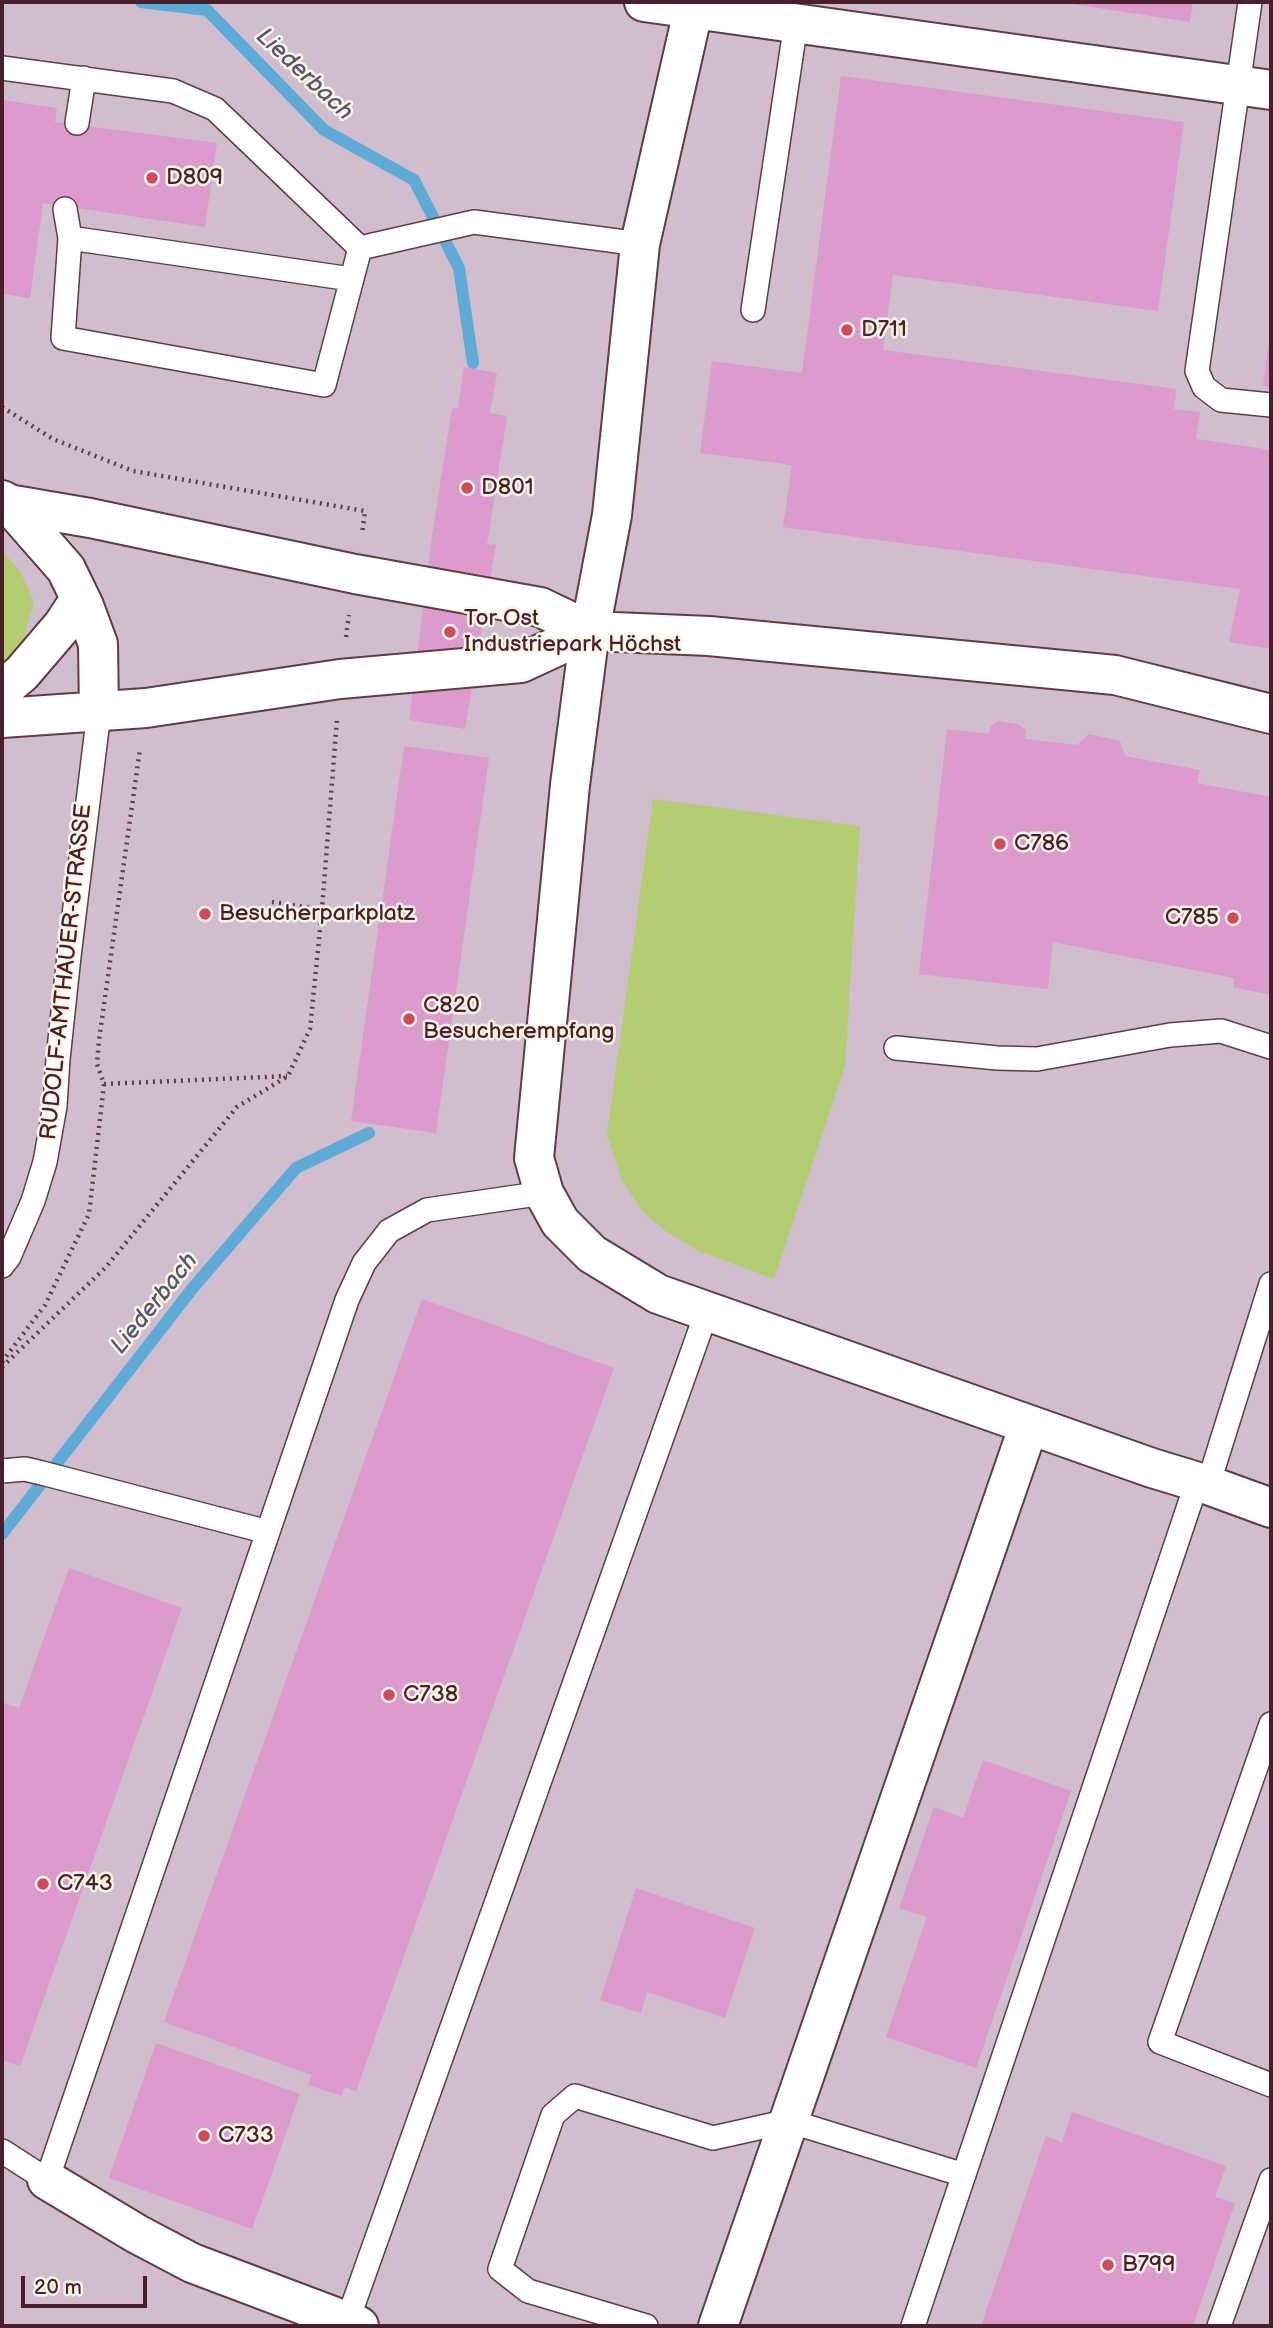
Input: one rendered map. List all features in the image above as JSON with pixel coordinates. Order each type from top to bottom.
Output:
[{"type":"street","points":[[644,2],[695,5],[796,23],[1255,88]]},
{"type":"street","points":[[695,5],[640,244],[612,515],[590,631],[570,785],[534,1157],[544,1193],[561,1222],[592,1254],[658,1294],[1271,1508]]},
{"type":"street","points":[[4,502],[90,517],[355,574],[540,607],[590,631],[709,636],[1115,675],[1271,714]]},
{"type":"street","points":[[4,502],[66,569],[80,599],[98,643],[100,712]]},
{"type":"street","points":[[2,690],[30,664],[64,625],[80,599]]},
{"type":"street","points":[[2,718],[146,708],[340,679],[521,663],[590,631]]},
{"type":"street","points":[[718,2326],[1029,1425]]},
{"type":"street","points":[[47,2180],[137,2234],[192,2263],[353,2324]]},
{"type":"lane","points":[[1250,2],[1255,88],[1197,371],[1204,387],[1221,400],[1271,405]]},
{"type":"lane","points":[[753,310],[796,23]]},
{"type":"lane","points":[[2,68],[173,91],[215,109],[360,248]]},
{"type":"lane","points":[[78,123],[84,78]]},
{"type":"lane","points":[[65,209],[70,238],[63,338],[324,385],[360,248]]},
{"type":"lane","points":[[360,248],[474,222],[640,244]]},
{"type":"lane","points":[[70,238],[351,279]]},
{"type":"lane","name":"RUDOLF-AMTHAUER-STRASSE","points":[[2,1266],[9,1257],[33,1201],[45,1162],[55,1106],[88,793],[100,712]]},
{"type":"lane","points":[[896,1048],[997,1058],[1037,1059],[1170,1035],[1213,1031],[1221,1031],[1271,1047]]},
{"type":"lane","points":[[2,2151],[47,2180],[346,1300],[364,1263],[388,1231],[427,1210],[544,1193]]},
{"type":"lane","points":[[913,2326],[1271,1284]]},
{"type":"lane","points":[[353,2324],[707,1311]]},
{"type":"lane","points":[[13,1470],[93,1486],[268,1532]]},
{"type":"lane","points":[[1271,1724],[1160,2042],[1271,2085]]},
{"type":"lane","points":[[646,2326],[528,2291],[500,2269],[553,2115],[575,2096],[713,2138],[789,2121],[964,2175]]},
{"type":"lane","points":[[1219,2326],[1271,2180]]},
{"type":"path","points":[[2,407],[53,439],[133,471],[365,511],[340,679],[323,909],[310,1029],[288,1076],[237,1107],[106,1267],[2,1365]]},
{"type":"path","points":[[2,1365],[45,1305],[89,1214],[104,1084],[97,1064],[99,1040],[146,708]]},
{"type":"path","points":[[272,902],[379,918]]},
{"type":"path","points":[[104,1084],[288,1076]]},
{"type":"shaded area","points":[[2,2],[1271,2],[1271,2326],[2,2326]]},
{"type":"green space","points":[[2,550],[21,573],[34,603],[23,640],[2,664]]},
{"type":"green space","points":[[653,799],[860,826],[845,1066],[774,1279],[699,1251],[667,1232],[643,1212],[621,1179],[607,1134]]},
{"type":"building","points":[[1059,2],[1193,2],[1190,22]]},
{"type":"building","name":"D711","points":[[841,76],[1184,122],[1158,311],[893,275],[883,350],[1176,389],[1174,409],[1200,412],[1196,439],[1271,450],[1271,649],[1229,642],[1240,589],[783,527],[792,465],[700,453],[712,361],[802,373]]},
{"type":"building","points":[[2,100],[57,108],[55,122],[217,143],[205,227],[43,203],[30,298],[2,294]]},
{"type":"building","points":[[1271,336],[1271,387],[1263,386]]},
{"type":"building","points":[[464,367],[497,373],[490,413],[507,416],[487,545],[496,544],[465,729],[409,720],[432,536],[452,408],[458,408]]},
{"type":"building","points":[[998,721],[1018,724],[1026,730],[1025,739],[1077,745],[1089,734],[1120,741],[1125,756],[1200,770],[1197,783],[1271,797],[1271,995],[1233,987],[1234,978],[1053,942],[1048,989],[919,974],[947,729],[989,734],[990,726]]},
{"type":"building","name":"C820 Besucherempfang","points":[[404,746],[489,758],[436,1133],[351,1121]]},
{"type":"building","name":"C738","points":[[422,1299],[614,1368],[356,2091],[345,2087],[342,2096],[308,2085],[312,2075],[164,2022]]},
{"type":"building","name":"C743","points":[[69,1568],[182,1608],[20,2066],[2,2060],[2,1702],[19,1708]]},
{"type":"building","points":[[983,1760],[1071,1791],[976,2068],[886,2037],[927,1917],[899,1908],[934,1807],[963,1818]]},
{"type":"building","points":[[636,1888],[755,1928],[725,2018],[647,1992],[641,2013],[600,2000]]},
{"type":"building","name":"C733","points":[[156,2043],[300,2094],[252,2229],[109,2178]]},
{"type":"building","name":"B799","points":[[1072,2112],[1226,2166],[1215,2197],[1235,2203],[1193,2326],[981,2326],[1046,2136],[1062,2142]]},
{"type":"waterway","name":"Liederbach","points":[[141,2],[207,10],[324,130],[414,180],[459,268],[473,363]]},
{"type":"waterway","name":"Liederbach","points":[[2,1534],[192,1289],[296,1168],[369,1133]]},
{"type":"place","name":"D809","points":[[152,178]]},
{"type":"place","name":"D711","points":[[847,330]]},
{"type":"place","name":"D801","points":[[467,488]]},
{"type":"place","name":"Tor Ost Industriepark Höchst","points":[[450,632]]},
{"type":"place","name":"C786","points":[[1000,844]]},
{"type":"place","name":"Besucherparkplatz","points":[[205,914]]},
{"type":"place","name":"C785","points":[[1233,918]]},
{"type":"place","name":"C820 Besucherempfang","points":[[409,1019]]},
{"type":"place","name":"C738","points":[[389,1695]]},
{"type":"place","name":"C743","points":[[43,1884]]},
{"type":"place","name":"C733","points":[[204,2136]]},
{"type":"place","name":"B799","points":[[1108,2265]]}]
